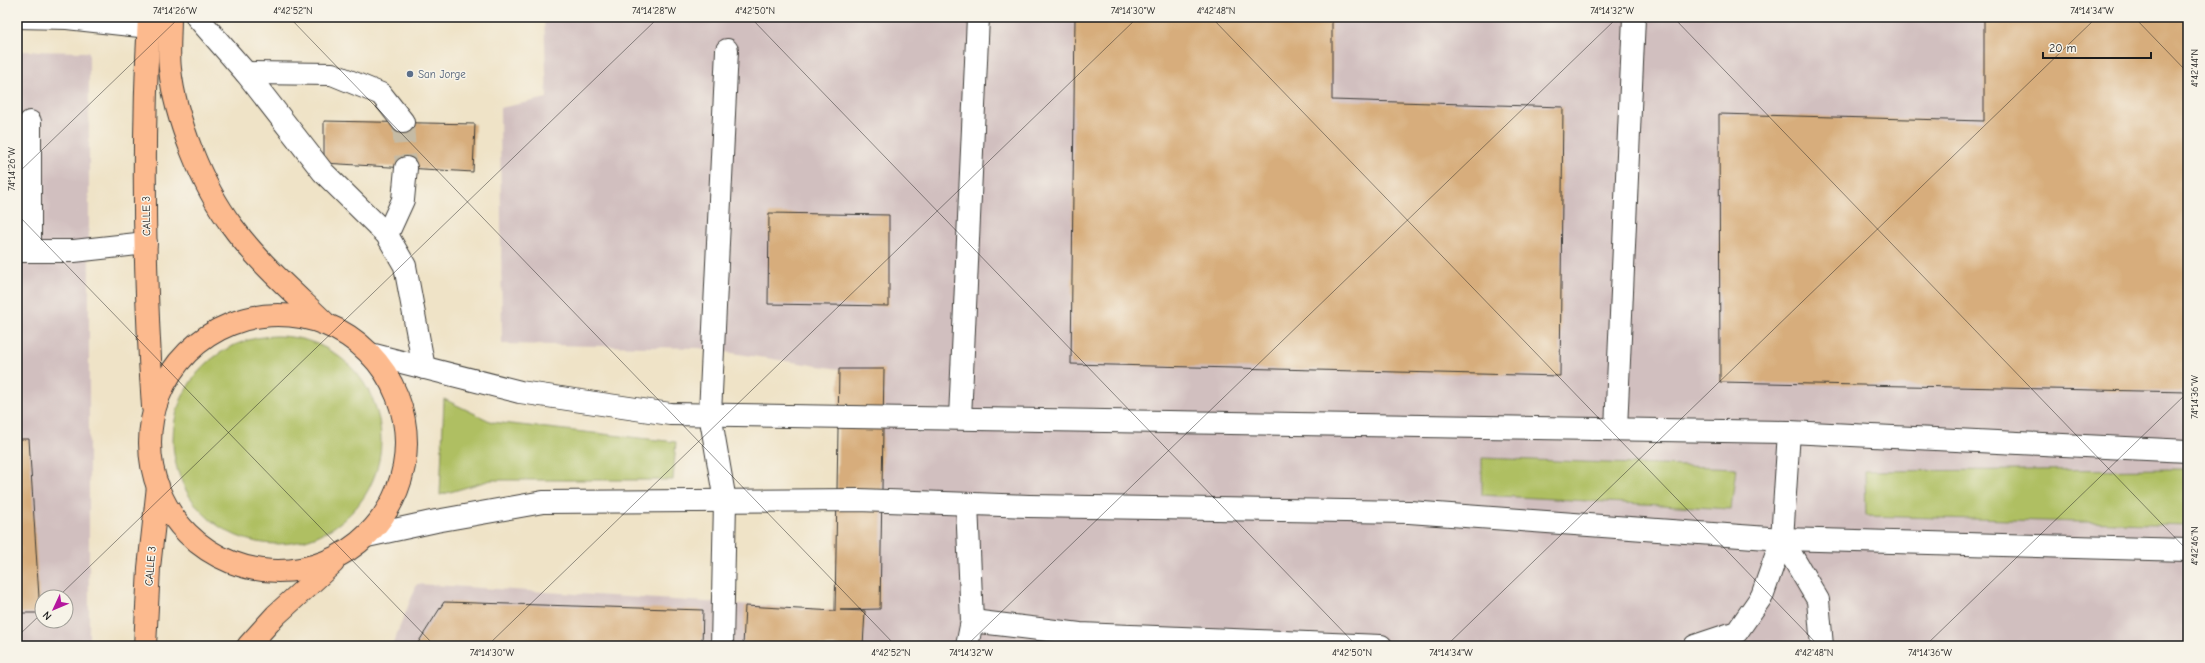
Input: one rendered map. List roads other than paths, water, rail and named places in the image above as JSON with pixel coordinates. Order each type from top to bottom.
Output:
[{"type":"main road","points":[[170,17],[170,69],[180,117],[200,173],[231,226],[273,273],[327,324],[350,337],[370,354],[387,377],[400,403],[406,431],[405,460],[399,488],[385,514],[367,536],[344,554],[276,615],[248,646]]},
{"type":"main road","name":"CALLE 3","points":[[149,22],[144,106],[147,326],[153,415]]},
{"type":"main road","points":[[327,324],[300,317],[272,315],[244,319],[218,329],[196,344],[176,365],[162,388],[153,415],[150,451],[158,486],[176,519],[202,546],[235,564],[272,571],[309,567],[344,554]]},
{"type":"main road","name":"CALLE 3","points":[[145,646],[149,568],[158,486]]},
{"type":"lane","points":[[17,17],[149,22]]},
{"type":"lane","points":[[197,17],[246,73],[323,172],[387,235],[405,266],[424,368]]},
{"type":"lane","points":[[960,418],[978,17]]},
{"type":"lane","points":[[1616,430],[1634,17]]},
{"type":"lane","points":[[722,646],[725,501],[710,414],[727,50]]},
{"type":"lane","points":[[246,73],[332,74],[381,94],[403,122]]},
{"type":"lane","points":[[30,122],[24,251],[74,251],[146,243]]},
{"type":"lane","points":[[387,235],[403,200],[406,168]]},
{"type":"lane","points":[[370,354],[520,392],[670,414],[1789,432],[2188,451]]},
{"type":"lane","points":[[1695,646],[1737,632],[1762,596],[1782,539],[1789,432]]},
{"type":"lane","points":[[367,536],[436,521],[543,502],[858,500],[968,504],[1409,512],[1782,539],[2188,550]]},
{"type":"lane","points":[[967,646],[972,621],[968,504]]},
{"type":"lane","points":[[1782,539],[1818,600],[1822,646]]},
{"type":"lane","points":[[972,621],[1080,634],[1381,646]]},
{"type":"tunnel","points":[[403,122],[406,168]]},
{"type":"place","name":"San Jorge","points":[[410,74]]}]
